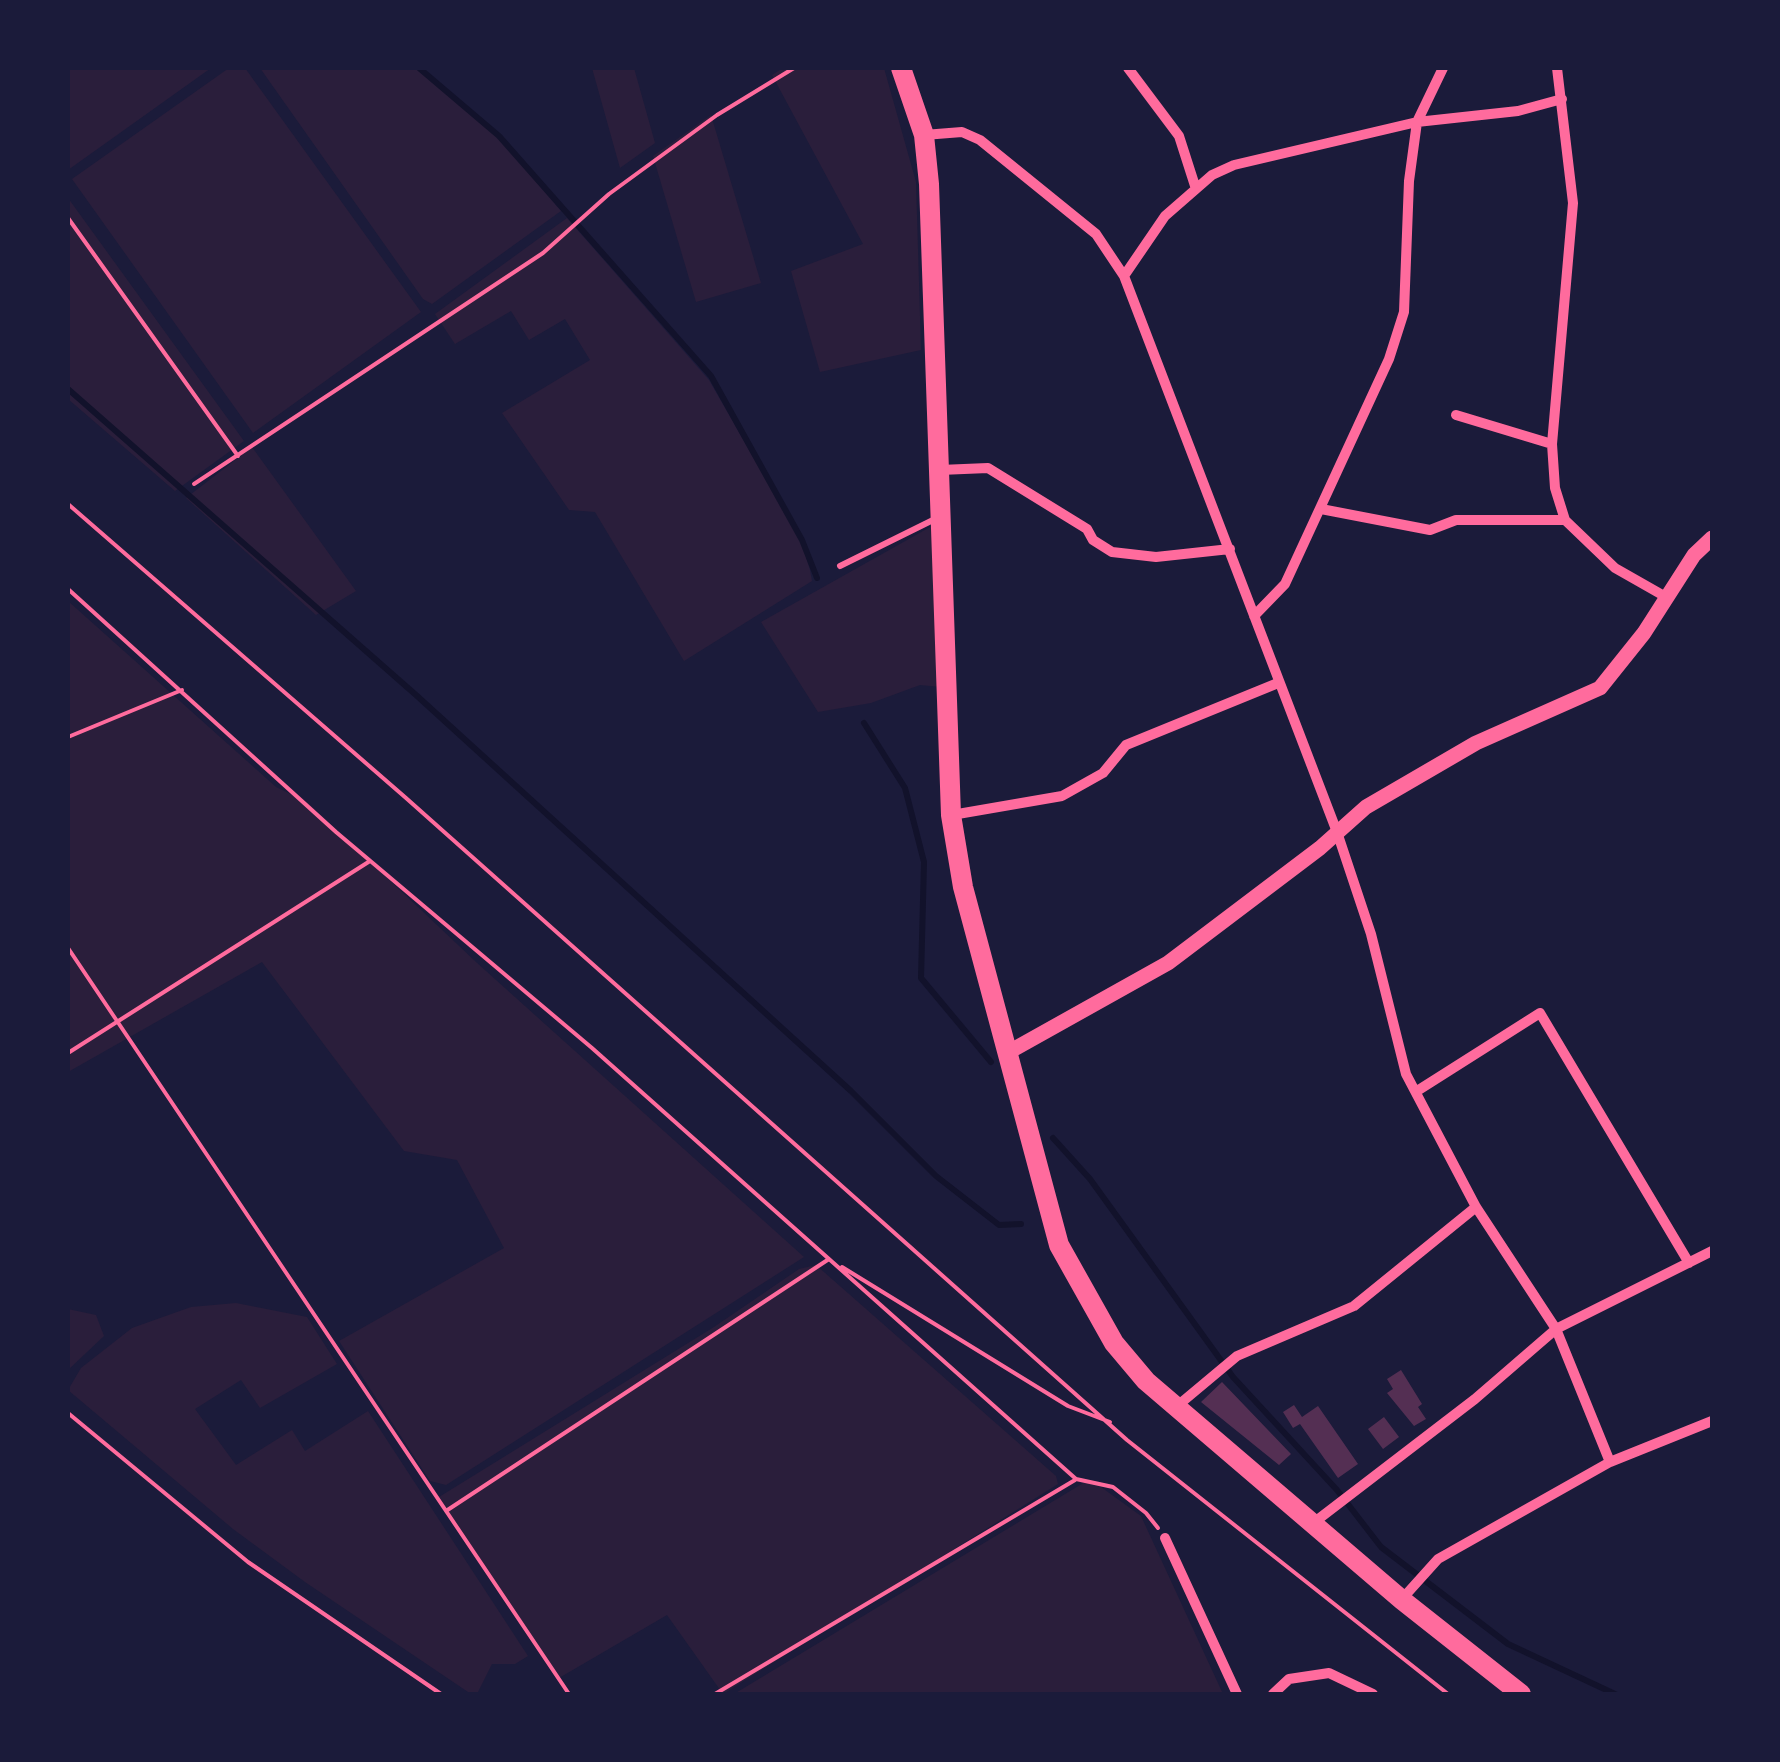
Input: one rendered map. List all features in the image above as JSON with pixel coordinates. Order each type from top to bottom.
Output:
[{"type":"main road","points":[[902,68],[924,135],[951,815],[963,887],[1060,1244],[1114,1343],[1176,1407],[1402,1600],[1522,1694]]},
{"type":"street","points":[[1128,68],[1179,136],[1196,189]]},
{"type":"street","points":[[1254,616],[1285,584],[1389,359],[1404,312],[1409,181],[1418,122],[1443,68]]},
{"type":"street","points":[[1557,68],[1572,203],[1552,444],[1555,488],[1565,520],[1615,568],[1666,596]]},
{"type":"street","points":[[1124,276],[1165,216],[1196,189],[1234,165],[1418,122],[1518,111],[1562,99]]},
{"type":"street","points":[[924,135],[962,132],[980,140],[1096,234],[1124,276],[1337,832],[1371,934],[1406,1074],[1476,1207],[1556,1330],[1610,1462]]},
{"type":"street","points":[[1456,415],[1552,444]]},
{"type":"street","points":[[938,470],[988,468],[1087,529],[1093,540],[1112,552],[1156,557],[1230,549]]},
{"type":"street","points":[[1321,509],[1430,530],[1456,520],[1565,520]]},
{"type":"street","points":[[1006,1054],[1168,963],[1366,807],[1476,743],[1600,688],[1694,555],[1712,538]]},
{"type":"street","points":[[951,815],[1062,796],[1103,772],[1126,745],[1278,683]]},
{"type":"street","points":[[1417,1090],[1540,1013],[1689,1263]]},
{"type":"street","points":[[1176,1407],[1236,1356],[1354,1306],[1476,1207]]},
{"type":"street","points":[[1312,1524],[1556,1330],[1712,1251]]},
{"type":"street","points":[[1402,1600],[1438,1560],[1610,1462],[1712,1422]]},
{"type":"street","points":[[1164,1538],[1236,1694]]},
{"type":"street","points":[[1273,1694],[1290,1678],[1329,1672],[1373,1694]]},
{"type":"lane","points":[[840,566],[941,516]]},
{"type":"path","points":[[194,484],[543,254],[610,194],[716,116],[794,68]]},
{"type":"path","points":[[68,218],[238,456]]},
{"type":"path","points":[[68,504],[1114,1424],[1127,1440],[1448,1694]]},
{"type":"path","points":[[68,589],[370,861],[592,1048],[1076,1479],[1113,1487],[1146,1512],[1164,1538]]},
{"type":"path","points":[[68,737],[182,690]]},
{"type":"path","points":[[68,1053],[370,861]]},
{"type":"path","points":[[68,948],[569,1694]]},
{"type":"path","points":[[829,1259],[1068,1406],[1114,1424]]},
{"type":"path","points":[[446,1511],[829,1259]]},
{"type":"path","points":[[68,1413],[248,1562],[441,1694]]},
{"type":"path","points":[[715,1694],[1076,1479]]},
{"type":"shaded area","points":[[68,68],[211,68],[68,170]]},
{"type":"shaded area","points":[[229,68],[245,68],[421,312],[253,433],[72,179]]},
{"type":"shaded area","points":[[260,68],[420,68],[499,138],[561,211],[432,304],[423,299]]},
{"type":"shaded area","points":[[592,68],[634,68],[655,143],[620,168]]},
{"type":"shaded area","points":[[783,68],[884,68],[916,182],[921,350],[820,372],[791,271],[863,244],[772,75]]},
{"type":"shaded area","points":[[711,115],[761,283],[696,302],[653,156]]},
{"type":"shaded area","points":[[68,198],[244,441],[175,491],[68,399]]},
{"type":"shaded area","points":[[567,218],[709,380],[801,540],[810,570],[812,581],[684,661],[595,512],[569,510],[502,413],[590,360],[565,319],[529,340],[511,311],[455,344],[435,314]]},
{"type":"shaded area","points":[[252,447],[356,591],[316,615],[186,498]]},
{"type":"shaded area","points":[[932,526],[941,687],[920,685],[871,703],[818,712],[761,622]]},
{"type":"shaded area","points":[[68,601],[276,787],[307,802],[476,962],[804,1257],[446,1485],[430,1481],[339,1341],[504,1248],[457,1160],[404,1151],[262,962],[68,1072]]},
{"type":"shaded area","points":[[816,1265],[1056,1476],[1058,1484],[723,1694],[667,1615],[559,1678],[439,1497],[714,1327],[799,1269]]},
{"type":"shaded area","points":[[236,1303],[307,1317],[337,1364],[260,1408],[241,1380],[195,1409],[236,1465],[292,1430],[305,1451],[368,1411],[528,1656],[515,1664],[492,1664],[477,1694],[471,1694],[305,1582],[233,1529],[68,1390],[81,1368],[132,1328],[191,1307]]},
{"type":"shaded area","points":[[68,1309],[96,1315],[104,1336],[68,1370]]},
{"type":"shaded area","points":[[1085,1482],[1101,1487],[1141,1516],[1223,1694],[734,1694]]},
{"type":"building","points":[[1401,1370],[1422,1404],[1418,1407],[1426,1419],[1414,1426],[1387,1393],[1393,1389],[1387,1379]]},
{"type":"building","points":[[1222,1382],[1291,1454],[1279,1465],[1201,1402]]},
{"type":"building","points":[[1294,1405],[1302,1417],[1318,1406],[1358,1464],[1338,1478],[1300,1424],[1293,1428],[1283,1412]]},
{"type":"building","points":[[1384,1417],[1399,1437],[1383,1449],[1368,1429]]},
{"type":"waterway","points":[[419,68],[499,136],[711,376],[802,540],[817,578]]},
{"type":"waterway","points":[[68,389],[416,695],[851,1091],[936,1176],[999,1225],[1021,1224]]},
{"type":"waterway","points":[[864,723],[905,788],[924,862],[921,978],[991,1062]]},
{"type":"waterway","points":[[1053,1138],[1090,1179],[1233,1377],[1337,1490],[1381,1547],[1508,1644],[1615,1694]]}]
